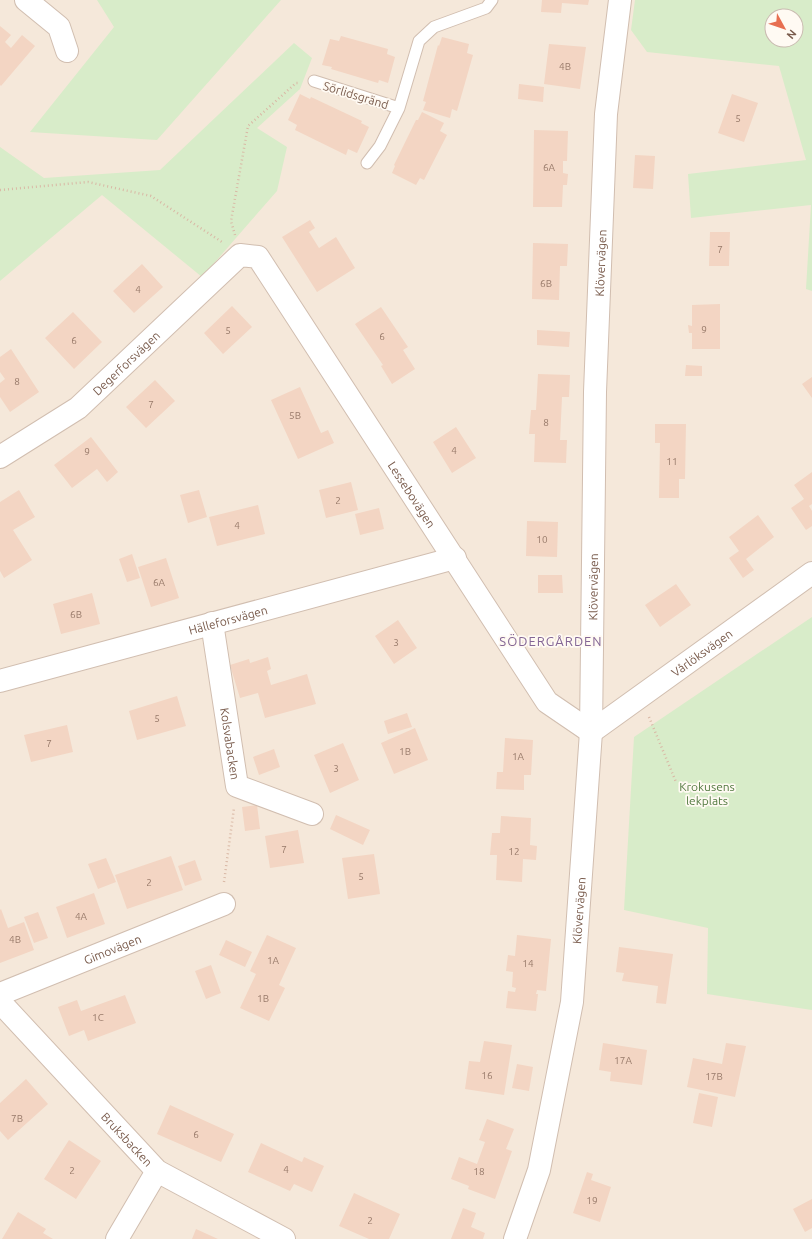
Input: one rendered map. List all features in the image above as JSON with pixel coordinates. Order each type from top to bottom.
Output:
[{"type":"street","points":[[26,0],[59,27],[67,51]]},
{"type":"street","name":"Klövervägen","points":[[515,1239],[539,1170],[572,1002],[591,732],[595,377],[606,114],[620,0]]},
{"type":"street","name":"Lessebovägen","points":[[240,255],[258,256],[547,702],[591,732]]},
{"type":"street","name":"Degerforsvägen","points":[[0,458],[78,408],[240,255]]},
{"type":"street","name":"Hälleforsvägen","points":[[0,680],[455,558]]},
{"type":"street","name":"Vårlöksvägen","points":[[591,732],[812,572]]},
{"type":"street","name":"Kolsvabacken","points":[[212,623],[237,786],[312,814]]},
{"type":"street","name":"Gimovägen","points":[[0,994],[222,904]]},
{"type":"street","name":"Bruksbacken","points":[[0,1002],[157,1172],[284,1239]]},
{"type":"street","points":[[117,1239],[157,1172]]},
{"type":"lane","name":"Sörlidsgränd","points":[[367,163],[380,146],[399,108],[419,41],[434,27],[486,8],[492,0]]},
{"type":"lane","name":"Sörlidsgränd","points":[[314,81],[399,108]]},
{"type":"path","points":[[240,255],[231,221],[248,126],[296,83],[314,81]]},
{"type":"path","points":[[0,190],[88,182],[151,196],[240,255]]},
{"type":"path","points":[[641,696],[676,782]]},
{"type":"path","points":[[222,904],[237,786]]},
{"type":"shaded area","points":[[0,0],[812,0],[812,1239],[0,1239]]},
{"type":"green space","points":[[97,0],[281,0],[157,140],[30,132],[114,27]]},
{"type":"green space","points":[[635,0],[812,0],[812,291],[806,289],[811,205],[691,218],[688,174],[806,160],[779,66],[647,52],[631,30]]},
{"type":"green space","points":[[294,43],[312,58],[300,89],[257,128],[287,147],[277,191],[202,277],[102,195],[0,281],[0,147],[44,178],[160,170]]},
{"type":"green space","name":"Krokusens lekplats","points":[[812,617],[812,1010],[707,994],[708,928],[624,910],[634,737]]},
{"type":"building","points":[[542,0],[589,0],[588,5],[562,3],[561,13],[541,12]]},
{"type":"building","points":[[0,26],[11,35],[5,42],[11,48],[22,35],[35,46],[1,86],[0,85]]},
{"type":"building","points":[[341,36],[388,49],[387,54],[395,57],[388,83],[379,80],[378,83],[322,65],[330,39],[339,41]]},
{"type":"building","points":[[442,37],[469,44],[467,53],[473,55],[457,111],[452,109],[450,118],[423,110],[426,102],[423,101],[438,45],[439,46]]},
{"type":"building","points":[[549,44],[586,47],[580,89],[544,84]]},
{"type":"building","points":[[519,84],[544,87],[543,102],[518,99]]},
{"type":"building","points":[[300,94],[310,99],[311,97],[362,121],[361,123],[369,127],[357,153],[348,149],[346,155],[295,130],[297,125],[288,120]]},
{"type":"building","points":[[732,94],[758,103],[744,142],[718,133]]},
{"type":"building","points":[[422,112],[444,123],[440,131],[447,135],[424,180],[420,178],[416,185],[392,173],[395,166],[394,165],[416,120],[418,120]]},
{"type":"building","points":[[534,130],[568,131],[567,161],[563,161],[563,173],[568,174],[567,185],[563,185],[562,207],[533,207]]},
{"type":"building","points":[[635,155],[655,156],[653,189],[633,188]]},
{"type":"building","points":[[310,220],[315,228],[309,232],[319,248],[336,237],[355,268],[317,292],[282,237]]},
{"type":"building","points":[[710,232],[730,232],[729,266],[709,266]]},
{"type":"building","points":[[533,243],[568,244],[567,266],[560,266],[559,300],[532,299]]},
{"type":"building","points":[[142,264],[163,287],[134,313],[113,291]]},
{"type":"building","points":[[720,304],[720,349],[692,349],[692,333],[689,333],[688,325],[692,326],[692,305]]},
{"type":"building","points":[[232,306],[252,327],[223,354],[204,333]]},
{"type":"building","points":[[381,307],[408,347],[403,350],[415,369],[392,384],[381,366],[383,365],[355,324]]},
{"type":"building","points":[[73,312],[102,342],[74,369],[45,338]]},
{"type":"building","points":[[537,330],[570,332],[569,347],[537,345]]},
{"type":"building","points":[[11,349],[39,392],[10,412],[0,397],[0,383],[5,379],[0,372],[0,357]]},
{"type":"building","points":[[686,365],[702,366],[702,376],[685,376]]},
{"type":"building","points":[[538,374],[570,375],[569,397],[562,397],[560,440],[567,440],[566,463],[534,462],[535,434],[529,434],[531,410],[536,410]]},
{"type":"building","points":[[812,377],[812,398],[802,384]]},
{"type":"building","points":[[155,380],[175,401],[146,428],[126,407]]},
{"type":"building","points":[[300,387],[321,433],[328,430],[334,443],[298,459],[271,400]]},
{"type":"building","points":[[655,424],[686,424],[685,479],[679,479],[679,498],[659,498],[660,443],[655,443]]},
{"type":"building","points":[[456,427],[476,458],[452,473],[433,442]]},
{"type":"building","points":[[91,437],[118,472],[107,482],[97,469],[72,488],[54,465]]},
{"type":"building","points":[[812,472],[812,504],[809,506],[812,511],[812,526],[806,530],[791,508],[804,499],[794,485]]},
{"type":"building","points":[[351,482],[358,510],[326,518],[319,490]]},
{"type":"building","points":[[19,490],[35,517],[13,530],[32,560],[4,578],[0,571],[0,502]]},
{"type":"building","points":[[199,490],[207,517],[188,523],[180,495]]},
{"type":"building","points":[[258,505],[265,534],[217,546],[209,517]]},
{"type":"building","points":[[379,508],[384,529],[360,535],[355,514]]},
{"type":"building","points":[[758,515],[774,537],[746,559],[754,570],[743,578],[729,558],[739,551],[729,537]]},
{"type":"building","points":[[527,521],[558,522],[557,557],[526,556]]},
{"type":"building","points":[[132,554],[140,578],[127,582],[119,559]]},
{"type":"building","points":[[166,558],[179,598],[151,607],[138,567]]},
{"type":"building","points":[[538,575],[562,575],[563,593],[538,593]]},
{"type":"building","points":[[676,584],[691,605],[660,627],[645,605]]},
{"type":"building","points":[[92,593],[100,624],[61,634],[53,604]]},
{"type":"building","points":[[398,620],[417,648],[394,664],[375,636]]},
{"type":"building","points":[[268,657],[271,669],[267,671],[271,685],[307,674],[316,704],[265,718],[258,693],[240,698],[230,665],[249,659],[250,663]]},
{"type":"building","points":[[177,696],[186,726],[137,740],[129,711]]},
{"type":"building","points":[[407,713],[412,727],[388,734],[384,721]]},
{"type":"building","points":[[67,725],[73,752],[31,762],[24,735]]},
{"type":"building","points":[[415,728],[428,760],[394,774],[381,743]]},
{"type":"building","points":[[505,738],[533,740],[531,775],[524,775],[524,790],[496,789],[497,772],[503,772]]},
{"type":"building","points":[[343,743],[359,780],[330,793],[314,755]]},
{"type":"building","points":[[274,749],[280,767],[259,775],[253,757]]},
{"type":"building","points":[[257,805],[260,829],[245,831],[242,807]]},
{"type":"building","points":[[336,815],[370,830],[363,845],[330,829]]},
{"type":"building","points":[[501,816],[531,818],[530,845],[537,846],[536,860],[523,859],[522,882],[496,880],[497,855],[490,855],[492,833],[500,833]]},
{"type":"building","points":[[298,830],[304,863],[270,868],[265,836]]},
{"type":"building","points":[[374,854],[380,894],[348,899],[342,858]]},
{"type":"building","points":[[171,856],[183,890],[127,909],[115,875]]},
{"type":"building","points":[[106,858],[116,882],[98,889],[88,864]]},
{"type":"building","points":[[195,860],[202,880],[185,886],[178,866]]},
{"type":"building","points":[[94,893],[105,924],[67,938],[56,907]]},
{"type":"building","points":[[1,909],[8,928],[24,922],[34,950],[0,963],[0,910]]},
{"type":"building","points":[[38,912],[48,938],[34,943],[24,917]]},
{"type":"building","points":[[267,935],[296,948],[279,985],[285,988],[269,1021],[240,1008],[256,974],[250,971]]},
{"type":"building","points":[[517,935],[551,939],[546,991],[537,990],[536,1011],[506,1008],[508,991],[515,992],[516,988],[512,987],[513,972],[506,971],[508,955],[515,956]]},
{"type":"building","points":[[226,940],[252,952],[245,967],[219,955]]},
{"type":"building","points":[[619,947],[673,954],[666,1004],[656,1003],[658,986],[622,981],[624,973],[616,972]]},
{"type":"building","points":[[211,965],[221,993],[206,999],[195,971]]},
{"type":"building","points":[[125,995],[136,1023],[88,1041],[84,1030],[69,1036],[58,1007],[77,1000],[81,1011]]},
{"type":"building","points":[[484,1041],[512,1045],[504,1095],[465,1089],[469,1061],[480,1062]]},
{"type":"building","points":[[603,1043],[647,1050],[642,1085],[610,1081],[611,1072],[599,1070]]},
{"type":"building","points":[[726,1043],[746,1046],[735,1097],[687,1087],[693,1058],[722,1064]]},
{"type":"building","points":[[517,1064],[533,1067],[529,1091],[512,1088]]},
{"type":"building","points":[[26,1079],[48,1104],[8,1140],[0,1131],[0,1103]]},
{"type":"building","points":[[699,1093],[718,1097],[712,1127],[693,1123]]},
{"type":"building","points":[[170,1105],[234,1134],[221,1162],[157,1134]]},
{"type":"building","points":[[487,1119],[514,1129],[506,1149],[512,1151],[495,1199],[468,1189],[469,1186],[451,1179],[459,1157],[477,1164],[485,1142],[479,1140]]},
{"type":"building","points":[[69,1140],[101,1161],[76,1199],[44,1179]]},
{"type":"building","points":[[261,1143],[302,1162],[304,1157],[324,1166],[312,1192],[294,1184],[290,1191],[248,1172]]},
{"type":"building","points":[[587,1172],[593,1174],[591,1180],[611,1187],[600,1222],[573,1213]]},
{"type":"building","points":[[354,1193],[400,1214],[389,1239],[369,1239],[339,1226]]},
{"type":"building","points":[[812,1199],[812,1228],[805,1232],[793,1209]]},
{"type":"building","points":[[463,1208],[476,1213],[471,1227],[485,1233],[483,1239],[451,1239]]},
{"type":"building","points":[[18,1212],[46,1229],[43,1233],[53,1239],[2,1239]]},
{"type":"building","points":[[196,1229],[218,1239],[192,1239]]},
{"type":"district","name":"SÖDERGÅRDEN","points":[[551,641]]}]
